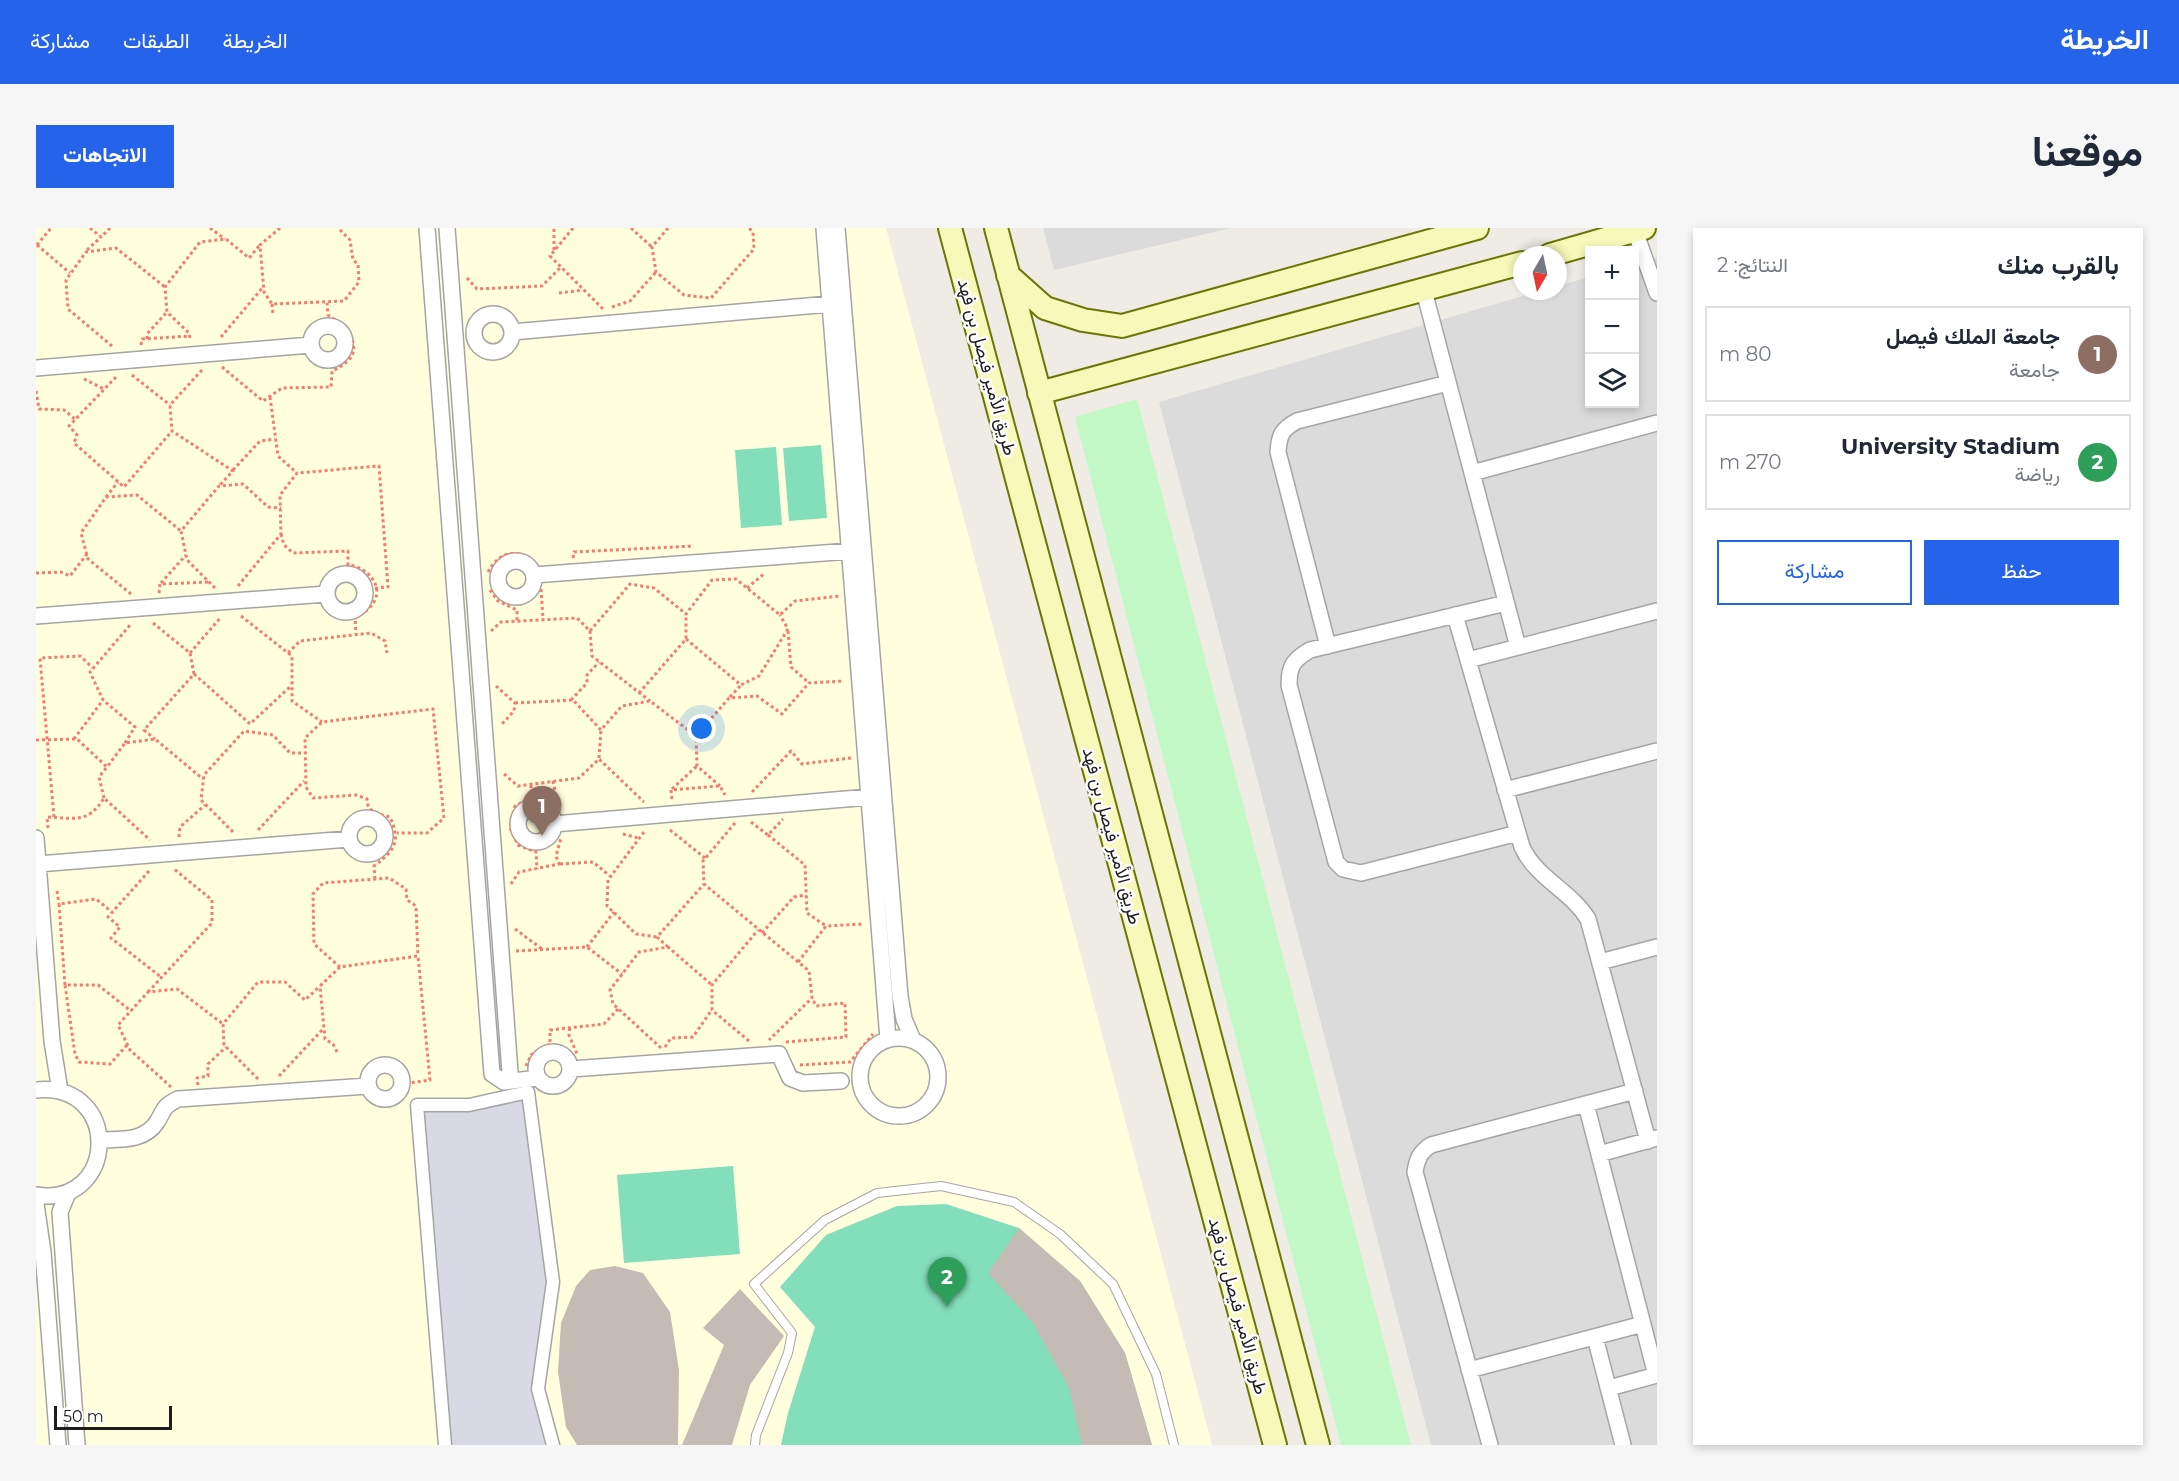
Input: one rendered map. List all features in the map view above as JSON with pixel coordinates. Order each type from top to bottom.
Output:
[{"type":"main road","name":"طريق الأمير فيصل بن فهد","points":[[950,228],[1275,1445]]},
{"type":"main road","points":[[996,228],[1318,1445]]},
{"type":"main road","points":[[1008,275],[1045,308],[1083,320],[1122,326],[1477,228]]},
{"type":"main road","points":[[1567,250],[1639,229]]},
{"type":"main road","points":[[1039,393],[1513,266]]},
{"type":"street","points":[[427,228],[502,1076]]},
{"type":"street","points":[[447,228],[500,952],[502,1076]]},
{"type":"street","points":[[824,228],[888,1039]]},
{"type":"street","points":[[837,228],[900,996],[904,1020],[913,1040]]},
{"type":"street","points":[[1639,229],[1657,293]]},
{"type":"street","points":[[1424,291],[1518,647]]},
{"type":"street","points":[[512,332],[830,304]]},
{"type":"street","points":[[36,368],[310,345]]},
{"type":"street","points":[[1328,646],[1278,452],[1279,439],[1284,429],[1297,421],[1448,383]]},
{"type":"street","points":[[1472,473],[1657,423]]},
{"type":"street","points":[[534,575],[849,551]]},
{"type":"street","points":[[344,573],[356,576],[370,588],[361,605],[350,612],[343,613],[331,606],[326,594],[333,578],[344,573]]},
{"type":"street","points":[[36,616],[326,594]]},
{"type":"street","points":[[1506,603],[1310,650],[1295,659],[1289,670],[1289,685],[1336,862],[1343,868],[1362,873],[1518,833]]},
{"type":"street","points":[[1468,660],[1657,611]]},
{"type":"street","points":[[1455,615],[1505,790],[1529,863],[1579,904],[1588,919],[1635,1091],[1653,1139],[1599,1154]]},
{"type":"street","points":[[1505,790],[1657,751]]},
{"type":"street","points":[[558,828],[869,797]]},
{"type":"street","points":[[42,836],[52,1041],[60,1091]]},
{"type":"street","points":[[45,863],[349,839]]},
{"type":"street","points":[[1600,962],[1657,947]]},
{"type":"street","points":[[888,1039],[913,1040],[924,1047],[938,1068],[939,1080],[929,1103],[912,1114],[893,1116],[870,1103],[863,1092],[861,1073],[867,1054],[876,1045],[888,1039]]},
{"type":"street","points":[[502,1076],[538,1078],[546,1085],[558,1086],[567,1080],[571,1069],[567,1058],[551,1051],[537,1061],[538,1078]]},
{"type":"street","points":[[571,1069],[779,1054],[790,1078],[803,1083],[841,1081],[861,1073]]},
{"type":"street","points":[[385,1065],[396,1068],[403,1083],[395,1097],[384,1100],[374,1095],[368,1086],[370,1074],[385,1065]]},
{"type":"street","points":[[841,1081],[863,1092]]},
{"type":"street","points":[[100,1140],[140,1137],[156,1124],[165,1105],[178,1099],[368,1086]]},
{"type":"street","points":[[36,1090],[60,1091],[82,1102],[91,1111],[100,1140],[99,1157],[87,1179],[68,1193],[55,1196],[36,1195]]},
{"type":"street","points":[[1490,1445],[1415,1172],[1418,1159],[1424,1149],[1431,1145],[1635,1091]]},
{"type":"street","points":[[445,1445],[417,1105],[469,1105],[528,1092],[553,1282],[538,1389],[553,1445]]},
{"type":"street","points":[[1586,1104],[1657,1375],[1608,1388]]},
{"type":"street","points":[[68,1193],[60,1212],[77,1445]]},
{"type":"street","points":[[36,1204],[43,1252],[58,1445]]},
{"type":"street","points":[[1469,1370],[1643,1324]]},
{"type":"street","points":[[1595,1337],[1623,1445]]},
{"type":"lane","points":[[755,1445],[756,1435],[788,1353],[792,1333],[754,1284],[825,1220],[877,1193],[941,1186],[1014,1202],[1060,1234],[1113,1284],[1156,1374],[1174,1445]]},
{"type":"path","points":[[51,228],[36,245],[70,273]]},
{"type":"path","points":[[90,228],[101,237]]},
{"type":"path","points":[[110,228],[86,252],[66,280],[68,309],[117,350]]},
{"type":"path","points":[[210,228],[249,258],[280,228]]},
{"type":"path","points":[[272,304],[344,301],[359,282],[358,264],[352,260],[350,240],[338,228]]},
{"type":"path","points":[[554,228],[554,251]]},
{"type":"path","points":[[573,228],[550,256],[604,310],[630,301],[656,272]]},
{"type":"path","points":[[631,228],[652,247],[656,272],[684,295],[711,298],[754,249],[753,232],[748,228]]},
{"type":"path","points":[[652,247],[668,228]]},
{"type":"path","points":[[191,344],[190,336],[166,312],[165,287],[200,242],[226,239]]},
{"type":"path","points":[[260,245],[264,286],[272,304],[273,314]]},
{"type":"path","points":[[86,252],[117,248],[165,287]]},
{"type":"path","points":[[464,275],[477,289],[542,286],[561,267]]},
{"type":"path","points":[[218,342],[264,286]]},
{"type":"path","points":[[559,293],[584,290]]},
{"type":"path","points":[[220,365],[263,401],[282,388],[331,387],[332,371],[344,366],[354,348],[353,336],[341,323],[328,315],[327,303]]},
{"type":"path","points":[[147,339],[147,334],[166,312]]},
{"type":"path","points":[[140,348],[142,339],[190,336]]},
{"type":"path","points":[[117,375],[69,426],[77,435],[74,443],[124,487],[172,431],[170,405],[199,371],[210,368]]},
{"type":"path","points":[[131,374],[170,405]]},
{"type":"path","points":[[36,392],[38,409],[64,410],[75,419]]},
{"type":"path","points":[[270,396],[278,456],[297,473],[379,466],[388,586],[370,588]]},
{"type":"path","points":[[172,431],[232,471]]},
{"type":"path","points":[[181,531],[260,441],[275,439]]},
{"type":"path","points":[[297,473],[280,495],[281,534],[284,544],[293,553],[348,551],[348,564],[366,570],[373,577],[370,588],[372,606],[355,618],[356,634]]},
{"type":"path","points":[[118,482],[81,533],[88,559],[132,595],[141,595]]},
{"type":"path","points":[[219,486],[243,484],[268,507],[281,508]]},
{"type":"path","points":[[106,496],[137,495],[181,531],[187,560],[220,592],[237,601],[292,656],[292,701],[322,722]]},
{"type":"path","points":[[190,653],[237,601],[281,534]]},
{"type":"path","points":[[36,573],[62,572],[70,576],[87,554]]},
{"type":"path","points":[[150,595],[159,595],[160,584],[186,555]]},
{"type":"path","points":[[747,588],[767,571]]},
{"type":"path","points":[[639,693],[686,639],[686,614],[712,580],[736,579],[780,615],[788,629],[791,667],[809,683]]},
{"type":"path","points":[[160,584],[209,582]]},
{"type":"path","points":[[619,585],[630,584],[654,588],[686,614]]},
{"type":"path","points":[[590,631],[630,584]]},
{"type":"path","points":[[780,615],[795,601],[843,596],[842,586]]},
{"type":"path","points":[[543,620],[541,589],[552,589]]},
{"type":"path","points":[[488,634],[501,622],[577,618],[590,631],[592,656],[696,736]]},
{"type":"path","points":[[136,619],[90,672],[103,700],[135,727],[144,730],[203,779]]},
{"type":"path","points":[[147,622],[158,625],[190,653],[194,674],[249,724]]},
{"type":"path","points":[[734,797],[727,798],[720,786],[697,766],[696,736],[741,685],[759,676],[788,629]]},
{"type":"path","points":[[288,653],[300,641],[371,633],[385,641],[387,653]]},
{"type":"path","points":[[686,639],[741,685]]},
{"type":"path","points":[[54,817],[40,658],[80,656],[94,668]]},
{"type":"path","points":[[570,700],[587,683],[587,675],[599,662]]},
{"type":"path","points":[[144,730],[194,674]]},
{"type":"path","points":[[729,698],[758,696],[782,714],[809,683],[849,680]]},
{"type":"path","points":[[240,832],[230,833],[201,801],[204,775],[249,724],[292,685]]},
{"type":"path","points":[[495,685],[515,703],[573,700],[601,730]]},
{"type":"path","points":[[74,739],[103,700]]},
{"type":"path","points":[[503,765],[504,775],[518,786],[579,778],[599,759],[601,730],[622,706],[650,701]]},
{"type":"path","points":[[500,735],[500,724],[514,711],[515,703]]},
{"type":"path","points":[[375,879],[375,866],[394,847],[397,832],[390,817],[372,811],[367,799],[356,795],[314,798],[306,787],[305,738],[322,722],[433,709],[444,818],[427,832],[397,832]]},
{"type":"path","points":[[135,727],[99,777],[104,798],[152,842]]},
{"type":"path","points":[[244,731],[273,735],[290,753],[305,753]]},
{"type":"path","points":[[36,740],[77,739],[107,767]]},
{"type":"path","points":[[125,743],[154,739]]},
{"type":"path","points":[[749,796],[791,751],[802,764],[841,758],[855,759],[854,748]]},
{"type":"path","points":[[599,759],[647,804],[651,803]]},
{"type":"path","points":[[671,790],[697,766]]},
{"type":"path","points":[[249,831],[258,830],[306,779]]},
{"type":"path","points":[[531,784],[531,798],[515,806],[510,828],[518,845],[536,852],[537,869]]},
{"type":"path","points":[[671,790],[720,786]]},
{"type":"path","points":[[662,802],[672,800],[671,790]]},
{"type":"path","points":[[42,836],[47,817],[84,819],[96,811],[104,798]]},
{"type":"path","points":[[170,840],[179,839],[180,827],[205,805]]},
{"type":"path","points":[[768,835],[786,816]]},
{"type":"path","points":[[746,818],[805,865],[807,913],[826,926],[866,924],[866,934]]},
{"type":"path","points":[[657,937],[704,884],[703,861],[737,820]]},
{"type":"path","points":[[558,828],[556,856],[560,864]]},
{"type":"path","points":[[646,829],[610,876],[607,906],[636,934],[657,937],[712,985]]},
{"type":"path","points":[[664,830],[671,830],[705,858]]},
{"type":"path","points":[[620,833],[639,838]]},
{"type":"path","points":[[512,896],[511,884],[519,872],[560,864],[592,862],[610,876]]},
{"type":"path","points":[[45,863],[59,904],[65,985],[75,1054],[79,1062],[110,1064],[127,1045]]},
{"type":"path","points":[[169,865],[212,900],[212,923],[118,1025],[127,1045],[172,1088],[181,1088]]},
{"type":"path","points":[[152,868],[108,917],[120,927],[111,938],[161,977]]},
{"type":"path","points":[[340,967],[314,944],[313,894],[323,883],[375,879],[389,879],[406,889],[407,900],[416,906],[418,956],[430,1080],[403,1083]]},
{"type":"path","points":[[704,884],[809,971],[812,998],[816,1006],[845,1003],[846,1037],[778,1043]]},
{"type":"path","points":[[668,947],[639,952],[610,990],[613,1004],[663,1050],[671,1038],[693,1037],[712,1010],[712,985],[794,897],[806,895]]},
{"type":"path","points":[[59,904],[96,899],[112,912]]},
{"type":"path","points":[[587,947],[614,912]]},
{"type":"path","points":[[514,919],[515,931],[542,949]]},
{"type":"path","points":[[798,962],[826,926]]},
{"type":"path","points":[[500,952],[587,947],[622,974]]},
{"type":"path","points":[[223,1024],[258,982],[285,982],[305,1000],[340,967],[418,956]]},
{"type":"path","points":[[65,985],[98,985],[131,1011]]},
{"type":"path","points":[[320,986],[325,1039],[333,1044],[337,1052]]},
{"type":"path","points":[[148,992],[177,989],[223,1024],[226,1047],[261,1082]]},
{"type":"path","points":[[766,1044],[812,998]]},
{"type":"path","points":[[502,1076],[524,1069],[531,1055],[550,1044],[550,1030],[604,1024],[618,1009]]},
{"type":"path","points":[[712,1010],[750,1042],[758,1043]]},
{"type":"path","points":[[275,1081],[324,1028]]},
{"type":"path","points":[[569,1035],[570,1028]]},
{"type":"path","points":[[783,1066],[850,1062],[873,1033]]},
{"type":"path","points":[[190,1088],[199,1088],[197,1078],[208,1076],[208,1064],[226,1047]]},
{"type":"shaded area","points":[[36,228],[886,228],[1212,1445],[36,1445]]},
{"type":"shaded area","points":[[1043,228],[1231,228],[1054,270]]},
{"type":"shaded area","points":[[1657,257],[1657,1445],[1431,1445],[1159,402],[1513,299],[1567,300],[1567,283],[1585,278],[1585,408],[1639,408],[1639,263]]},
{"type":"shaded area","points":[[528,1092],[553,1282],[538,1389],[553,1445],[445,1445],[417,1105],[469,1105]]},
{"type":"green space","points":[[1137,399],[1411,1445],[1341,1445],[1075,417]]},
{"type":"green space","points":[[821,445],[827,518],[789,521],[783,448]]},
{"type":"green space","points":[[776,447],[782,525],[741,528],[735,450]]},
{"type":"green space","points":[[733,1166],[740,1254],[624,1263],[617,1175]]},
{"type":"green space","points":[[946,1204],[1019,1228],[1080,1281],[1125,1353],[1152,1445],[781,1445],[788,1413],[815,1327],[780,1287],[826,1235],[897,1206]]},
{"type":"building","points":[[1019,1228],[1080,1281],[1125,1353],[1152,1445],[1082,1445],[1069,1388],[1033,1323],[988,1273]]},
{"type":"building","points":[[615,1266],[643,1273],[670,1312],[679,1370],[678,1445],[577,1445],[566,1427],[558,1372],[561,1323],[576,1286],[590,1270]]},
{"type":"building","points":[[740,1289],[784,1336],[750,1385],[732,1445],[682,1445],[724,1345],[703,1328]]},
{"type":"place","name":"جامعة الملك فيصل","points":[[542,836]]},
{"type":"place","name":"University Stadium","points":[[947,1307]]}]
